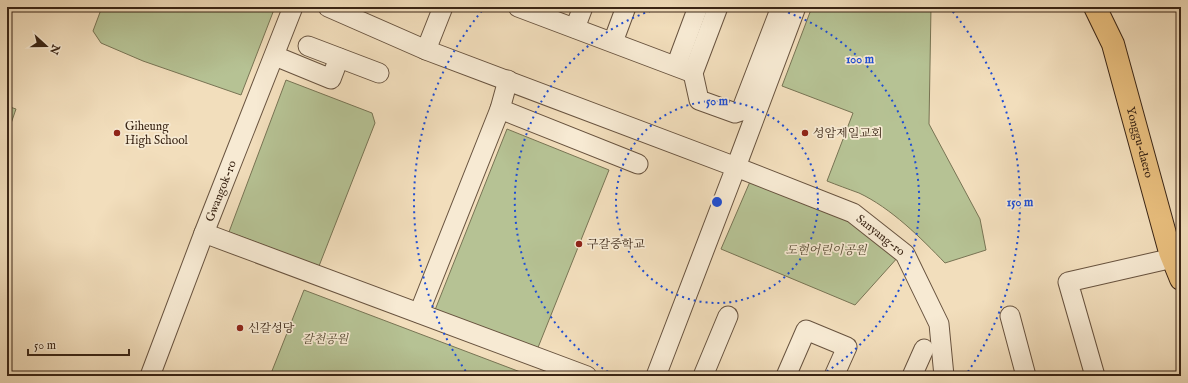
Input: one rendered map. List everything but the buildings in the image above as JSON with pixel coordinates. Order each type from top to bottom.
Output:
[{"type":"main road","name":"Yonggu-daero","points":[[1095,7],[1113,44],[1172,258],[1181,279]]},
{"type":"street","name":"Gwangok-ro","points":[[150,376],[204,233],[275,56],[293,7]]},
{"type":"street","name":"Sanyang-ro","points":[[328,7],[426,50],[736,167],[852,213],[905,254],[939,324],[944,376]]},
{"type":"street","points":[[426,50],[443,7]]},
{"type":"street","points":[[518,7],[685,69]]},
{"type":"street","points":[[575,28],[583,7]]},
{"type":"street","points":[[613,42],[626,7]]},
{"type":"street","points":[[698,7],[685,69],[700,100],[735,113],[741,111],[781,7]]},
{"type":"street","points":[[685,69],[718,7]]},
{"type":"street","points":[[656,376],[796,7]]},
{"type":"street","points":[[308,46],[380,73]]},
{"type":"street","points":[[275,56],[331,79],[339,58]]},
{"type":"street","points":[[419,313],[500,110],[508,80]]},
{"type":"street","points":[[500,110],[638,164]]},
{"type":"street","points":[[204,233],[587,376]]},
{"type":"street","points":[[1095,376],[1068,282],[1172,258]]},
{"type":"street","points":[[703,376],[728,316]]},
{"type":"street","points":[[1010,316],[1026,376]]},
{"type":"street","points":[[786,376],[806,330],[847,347],[834,376]]},
{"type":"street","points":[[912,376],[924,349]]},
{"type":"green space","points":[[102,7],[275,7],[241,95],[143,61],[101,43],[93,31]]},
{"type":"green space","points":[[812,7],[931,7],[929,124],[980,219],[986,250],[945,263],[916,234],[883,207],[859,193],[827,181],[853,113],[782,86]]},
{"type":"green space","points":[[286,80],[372,113],[375,123],[319,266],[229,232]]},
{"type":"green space","points":[[7,106],[16,109],[7,135]]},
{"type":"green space","points":[[507,129],[609,170],[537,350],[435,310]]},
{"type":"green space","name":"도현어린이공원","points":[[752,177],[851,218],[899,256],[855,305],[721,249]]},
{"type":"green space","name":"갈천공원","points":[[304,290],[531,376],[270,376]]},
{"type":"place","name":"Giheung High School","points":[[117,133]]},
{"type":"place","name":"성암제일교회","points":[[805,133]]},
{"type":"place","name":"구갈중학교","points":[[579,244]]},
{"type":"place","name":"신갈성당","points":[[240,328]]}]
